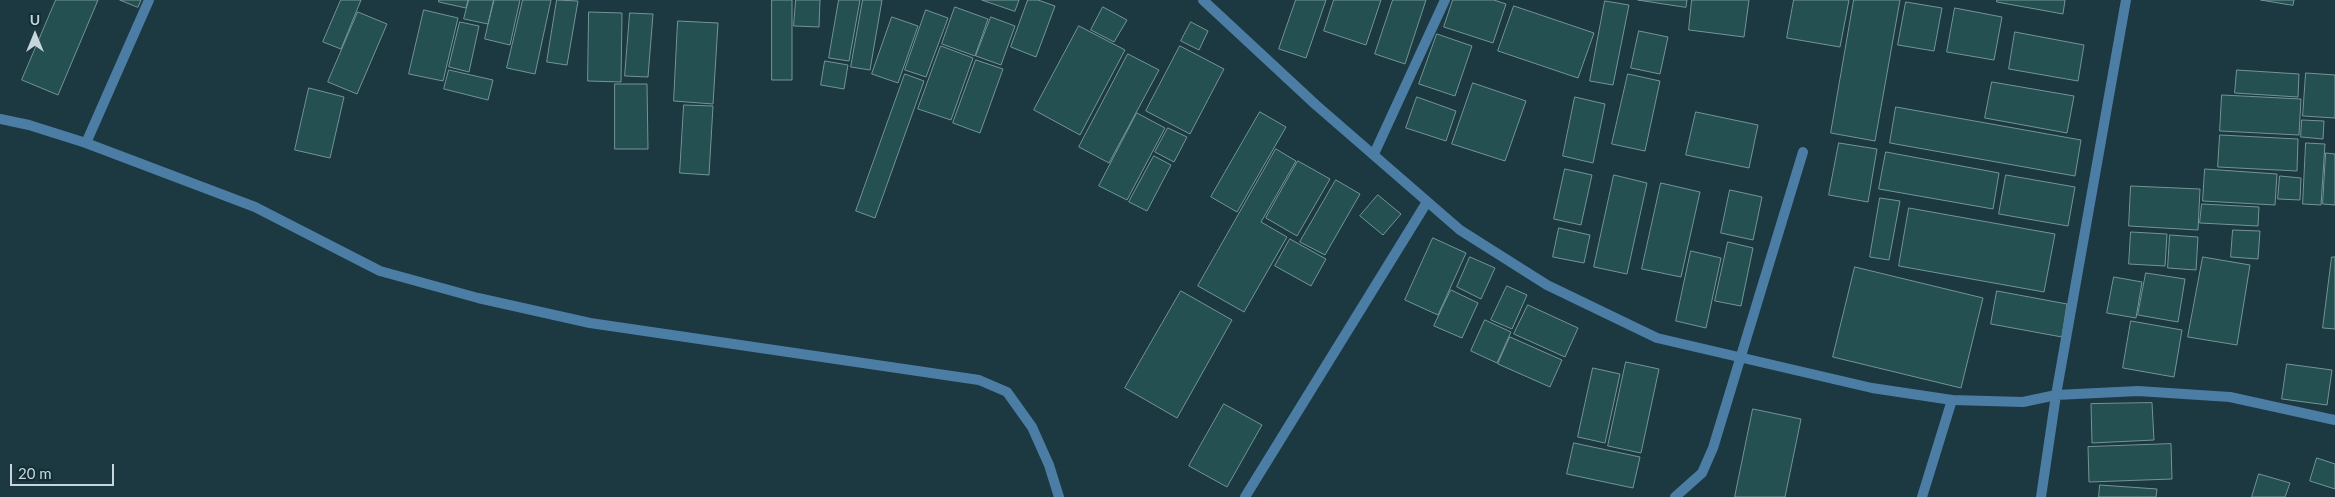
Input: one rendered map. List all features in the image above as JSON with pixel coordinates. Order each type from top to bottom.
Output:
[{"type":"street","points":[[86,143],[149,0]]},
{"type":"street","points":[[1203,0],[1316,105],[1460,230],[1548,285],[1657,338],[1872,388],[1952,400],[2023,402],[2056,395],[2138,391],[2230,397],[2335,420]]},
{"type":"street","points":[[1374,154],[1444,0]]},
{"type":"street","points":[[2041,497],[2056,395],[2126,0]]},
{"type":"street","points":[[0,118],[86,143],[255,207],[380,272],[478,298],[590,323],[978,380],[1007,392],[1032,427],[1049,465],[1059,497]]},
{"type":"street","points":[[1674,497],[1702,473],[1713,448],[1802,152]]},
{"type":"street","points":[[1245,497],[1427,202]]},
{"type":"street","points":[[1922,497],[1952,400]]},
{"type":"building","points":[[56,0],[98,0],[58,95],[22,80]]},
{"type":"building","points":[[120,0],[141,0],[138,7]]},
{"type":"building","points":[[341,0],[361,0],[341,49],[323,42]]},
{"type":"building","points":[[439,0],[468,0],[466,8],[439,2]]},
{"type":"building","points":[[469,0],[494,0],[488,24],[464,19]]},
{"type":"building","points":[[494,0],[520,0],[510,45],[485,39]]},
{"type":"building","points":[[523,0],[551,0],[535,74],[507,68]]},
{"type":"building","points":[[557,0],[578,1],[567,65],[547,62]]},
{"type":"building","points":[[772,0],[792,0],[792,80],[772,80]]},
{"type":"building","points":[[796,0],[820,0],[819,27],[794,26]]},
{"type":"building","points":[[839,0],[860,0],[849,61],[829,58]]},
{"type":"building","points":[[863,0],[882,0],[870,70],[851,67]]},
{"type":"building","points":[[982,0],[1019,0],[1015,11]]},
{"type":"building","points":[[1028,0],[1038,0],[1055,6],[1036,57],[1011,47]]},
{"type":"building","points":[[1296,0],[1326,0],[1306,58],[1279,49]]},
{"type":"building","points":[[1334,0],[1381,0],[1366,45],[1324,31]]},
{"type":"building","points":[[1393,0],[1426,0],[1405,64],[1375,54]]},
{"type":"building","points":[[1453,0],[1494,0],[1506,4],[1493,43],[1444,27]]},
{"type":"building","points":[[1638,0],[1687,0],[1686,7]]},
{"type":"building","points":[[1692,0],[1749,0],[1744,37],[1689,30]]},
{"type":"building","points":[[1794,0],[1849,0],[1840,47],[1787,38]]},
{"type":"building","points":[[1854,0],[1900,0],[1875,141],[1831,133]]},
{"type":"building","points":[[1997,0],[2065,0],[2063,14],[1997,2]]},
{"type":"building","points":[[2261,0],[2294,0],[2293,5]]},
{"type":"building","points":[[1605,1],[1629,5],[1613,85],[1590,81]]},
{"type":"building","points":[[1906,2],[1942,8],[1934,51],[1898,45]]},
{"type":"building","points":[[1514,6],[1594,33],[1578,78],[1498,51]]},
{"type":"building","points":[[955,7],[988,19],[975,56],[942,44]]},
{"type":"building","points":[[1103,7],[1127,20],[1114,42],[1091,30]]},
{"type":"building","points":[[1955,8],[2002,17],[1994,60],[1947,52]]},
{"type":"building","points":[[424,10],[458,18],[443,81],[409,74]]},
{"type":"building","points":[[926,10],[948,18],[926,77],[905,70]]},
{"type":"building","points":[[358,12],[387,24],[357,94],[328,82]]},
{"type":"building","points":[[589,12],[622,13],[621,82],[588,81]]},
{"type":"building","points":[[630,13],[653,14],[648,77],[625,76]]},
{"type":"building","points":[[892,17],[918,26],[898,83],[872,74]]},
{"type":"building","points":[[991,17],[1015,26],[1001,65],[976,56]]},
{"type":"building","points":[[678,21],[718,23],[713,104],[674,101]]},
{"type":"building","points":[[460,22],[479,26],[469,72],[449,67]]},
{"type":"building","points":[[1191,22],[1208,31],[1199,50],[1181,41]]},
{"type":"building","points":[[1079,26],[1125,50],[1080,135],[1034,110]]},
{"type":"building","points":[[1639,31],[1668,37],[1660,74],[1631,68]]},
{"type":"building","points":[[2015,32],[2084,45],[2078,81],[2009,69]]},
{"type":"building","points":[[1437,34],[1472,46],[1455,96],[1419,84]]},
{"type":"building","points":[[941,46],[973,58],[951,120],[918,109]]},
{"type":"building","points":[[1180,46],[1224,69],[1190,134],[1146,111]]},
{"type":"building","points":[[1128,54],[1159,70],[1109,163],[1079,147]]},
{"type":"building","points":[[976,60],[1003,69],[980,133],[953,123]]},
{"type":"building","points":[[825,61],[848,65],[844,89],[821,85]]},
{"type":"building","points":[[449,70],[493,80],[488,100],[444,89]]},
{"type":"building","points":[[2237,70],[2299,74],[2298,97],[2235,93]]},
{"type":"building","points":[[2306,73],[2335,75],[2335,118],[2303,116]]},
{"type":"building","points":[[905,74],[924,81],[875,218],[856,211]]},
{"type":"building","points":[[1628,74],[1660,81],[1645,151],[1612,144]]},
{"type":"building","points":[[1992,82],[2074,96],[2067,133],[1985,118]]},
{"type":"building","points":[[1473,83],[1526,101],[1505,161],[1452,144]]},
{"type":"building","points":[[615,84],[647,84],[648,149],[615,149]]},
{"type":"building","points":[[309,88],[344,97],[330,158],[295,150]]},
{"type":"building","points":[[2222,95],[2301,99],[2299,135],[2220,131]]},
{"type":"building","points":[[1417,97],[1456,111],[1446,141],[1406,128]]},
{"type":"building","points":[[1575,97],[1605,104],[1593,163],[1563,156]]},
{"type":"building","points":[[684,105],[713,106],[709,175],[680,173]]},
{"type":"building","points":[[1896,107],[2081,140],[2075,176],[1890,143]]},
{"type":"building","points":[[1260,112],[1286,127],[1237,212],[1211,197]]},
{"type":"building","points":[[1696,112],[1758,125],[1749,168],[1686,155]]},
{"type":"building","points":[[1137,113],[1165,128],[1127,200],[1099,186]]},
{"type":"building","points":[[2302,120],[2324,121],[2323,139],[2301,137]]},
{"type":"building","points":[[1168,128],[1187,137],[1174,162],[1155,152]]},
{"type":"building","points":[[2220,135],[2298,139],[2297,171],[2218,167]]},
{"type":"building","points":[[1839,143],[1877,149],[1868,202],[1829,195]]},
{"type":"building","points":[[2306,143],[2325,144],[2321,205],[2303,204]]},
{"type":"building","points":[[1276,149],[1296,161],[1261,222],[1287,237],[1244,312],[1198,286]]},
{"type":"building","points":[[1886,152],[1999,173],[1993,209],[1879,189]]},
{"type":"building","points":[[2326,153],[2335,154],[2335,205],[2323,204]]},
{"type":"building","points":[[1154,156],[1171,165],[1147,211],[1129,202]]},
{"type":"building","points":[[1298,161],[1330,179],[1297,236],[1266,218]]},
{"type":"building","points":[[1565,169],[1592,175],[1581,225],[1554,219]]},
{"type":"building","points":[[2205,169],[2277,174],[2275,205],[2203,201]]},
{"type":"building","points":[[1614,175],[1647,183],[1627,274],[1594,267]]},
{"type":"building","points":[[2006,175],[2075,187],[2068,226],[1999,214]]},
{"type":"building","points":[[2280,176],[2301,178],[2300,200],[2278,199]]},
{"type":"building","points":[[1336,180],[1360,194],[1325,255],[1300,242]]},
{"type":"building","points":[[1661,183],[1700,192],[1681,277],[1642,269]]},
{"type":"building","points":[[2131,186],[2200,189],[2198,230],[2129,226]]},
{"type":"building","points":[[1730,190],[1762,197],[1753,240],[1721,233]]},
{"type":"building","points":[[1378,195],[1401,214],[1383,235],[1360,216]]},
{"type":"building","points":[[1880,198],[1900,201],[1889,260],[1870,257]]},
{"type":"building","points":[[2202,204],[2259,207],[2258,226],[2200,223]]},
{"type":"building","points":[[1909,208],[2055,234],[2044,292],[1899,266]]},
{"type":"building","points":[[1559,228],[1590,235],[1584,263],[1553,257]]},
{"type":"building","points":[[2233,230],[2260,231],[2258,259],[2231,257]]},
{"type":"building","points":[[2131,232],[2167,234],[2165,266],[2129,264]]},
{"type":"building","points":[[2170,235],[2198,237],[2196,270],[2168,268]]},
{"type":"building","points":[[1433,238],[1466,253],[1438,315],[1405,300]]},
{"type":"building","points":[[1290,239],[1326,259],[1311,286],[1275,266]]},
{"type":"building","points":[[1728,242],[1753,248],[1741,306],[1715,301]]},
{"type":"building","points":[[1691,251],[1721,258],[1706,328],[1676,321]]},
{"type":"building","points":[[1470,257],[1495,268],[1481,299],[1457,287]]},
{"type":"building","points":[[2203,257],[2250,265],[2237,345],[2188,337]]},
{"type":"building","points":[[2332,257],[2335,257],[2335,329],[2323,328]]},
{"type":"building","points":[[1855,267],[1983,298],[1961,388],[1833,357]]},
{"type":"building","points":[[2146,273],[2185,279],[2178,322],[2138,315]]},
{"type":"building","points":[[2114,277],[2142,282],[2136,318],[2107,313]]},
{"type":"building","points":[[1507,286],[1527,295],[1512,329],[1491,320]]},
{"type":"building","points":[[1451,290],[1478,303],[1462,338],[1434,326]]},
{"type":"building","points":[[1181,291],[1232,320],[1177,418],[1125,388]]},
{"type":"building","points":[[1997,291],[2067,304],[2062,337],[1991,324]]},
{"type":"building","points":[[1528,305],[1578,328],[1565,357],[1514,334]]},
{"type":"building","points":[[1485,320],[1511,332],[1497,363],[1471,351]]},
{"type":"building","points":[[2131,321],[2182,330],[2174,377],[2123,368]]},
{"type":"building","points":[[1510,337],[1562,360],[1550,387],[1498,364]]},
{"type":"building","points":[[1626,362],[1659,369],[1641,453],[1608,446]]},
{"type":"building","points":[[2287,364],[2332,370],[2327,405],[2282,399]]},
{"type":"building","points":[[1593,368],[1620,374],[1605,443],[1578,437]]},
{"type":"building","points":[[2152,403],[2154,440],[2092,443],[2091,404]]},
{"type":"building","points":[[1224,404],[1262,425],[1227,487],[1189,466]]},
{"type":"building","points":[[1753,409],[1801,419],[1785,497],[1735,497]]},
{"type":"building","points":[[1574,443],[1640,457],[1633,488],[1567,474]]},
{"type":"building","points":[[2171,444],[2172,479],[2089,482],[2088,447]]},
{"type":"building","points":[[2317,458],[2335,464],[2335,489],[2310,481]]},
{"type":"building","points":[[2259,474],[2290,483],[2285,497],[2252,497]]},
{"type":"building","points":[[2100,485],[2157,489],[2156,497],[2099,497]]}]
